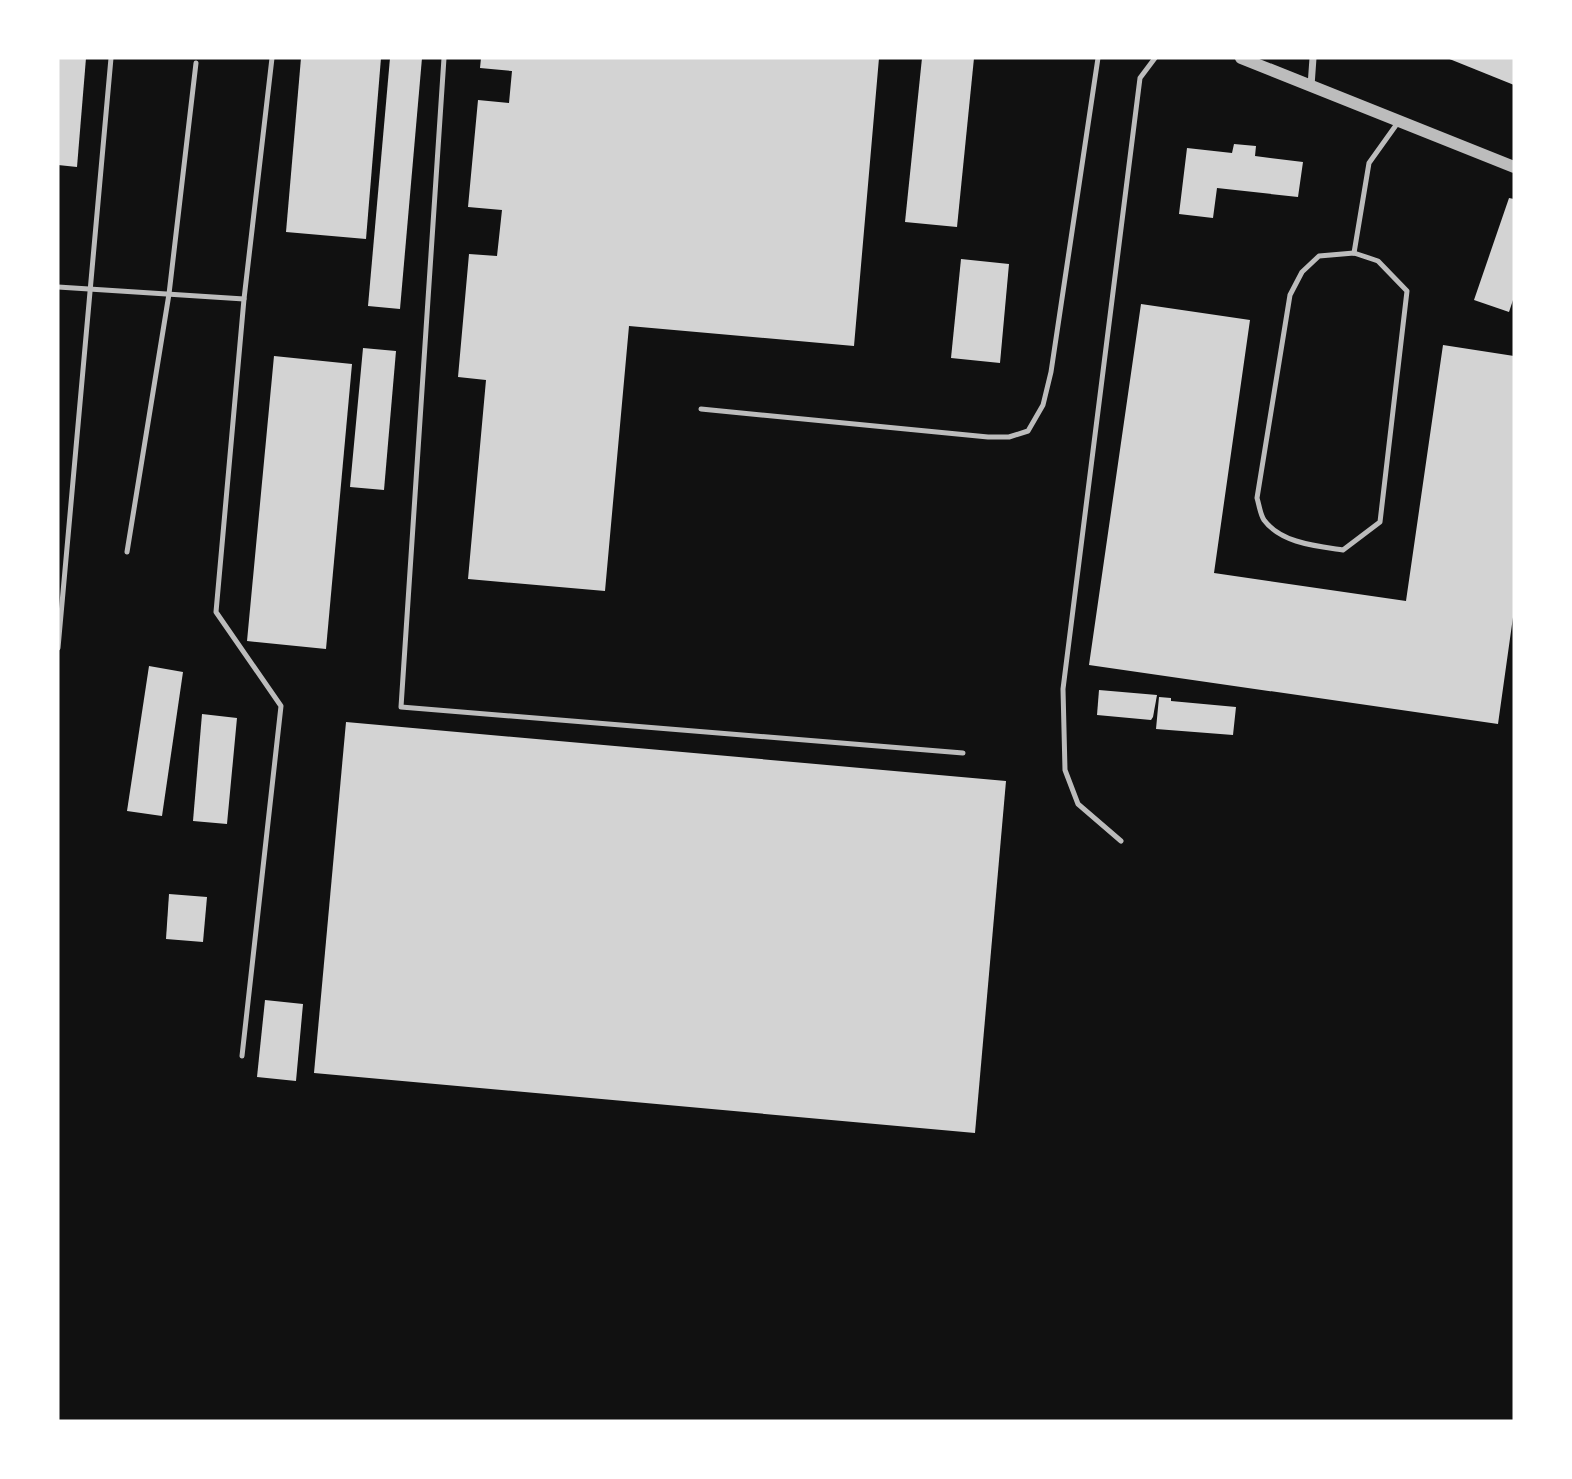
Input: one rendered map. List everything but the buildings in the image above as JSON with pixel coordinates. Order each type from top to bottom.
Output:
[{"type":"street","points":[[1241,58],[1514,167]]},
{"type":"street","points":[[1311,86],[1313,58]]},
{"type":"lane","points":[[58,648],[111,58]]},
{"type":"lane","points":[[242,1056],[281,706],[216,612],[244,299],[272,58]]},
{"type":"lane","points":[[444,58],[401,707],[963,753]]},
{"type":"lane","points":[[701,409],[988,438],[1009,437],[1028,431],[1043,405],[1051,372],[1098,58]]},
{"type":"lane","points":[[1121,841],[1078,804],[1065,770],[1063,689],[1140,78],[1155,58]]},
{"type":"lane","points":[[127,552],[169,294],[196,63]]},
{"type":"lane","points":[[1353,253],[1369,163],[1399,121]]},
{"type":"lane","points":[[1353,253],[1378,261],[1407,291],[1380,522],[1343,550],[1283,536],[1263,519],[1257,498],[1290,295],[1302,272],[1319,256],[1353,253]]},
{"type":"lane","points":[[58,287],[244,299]]}]
